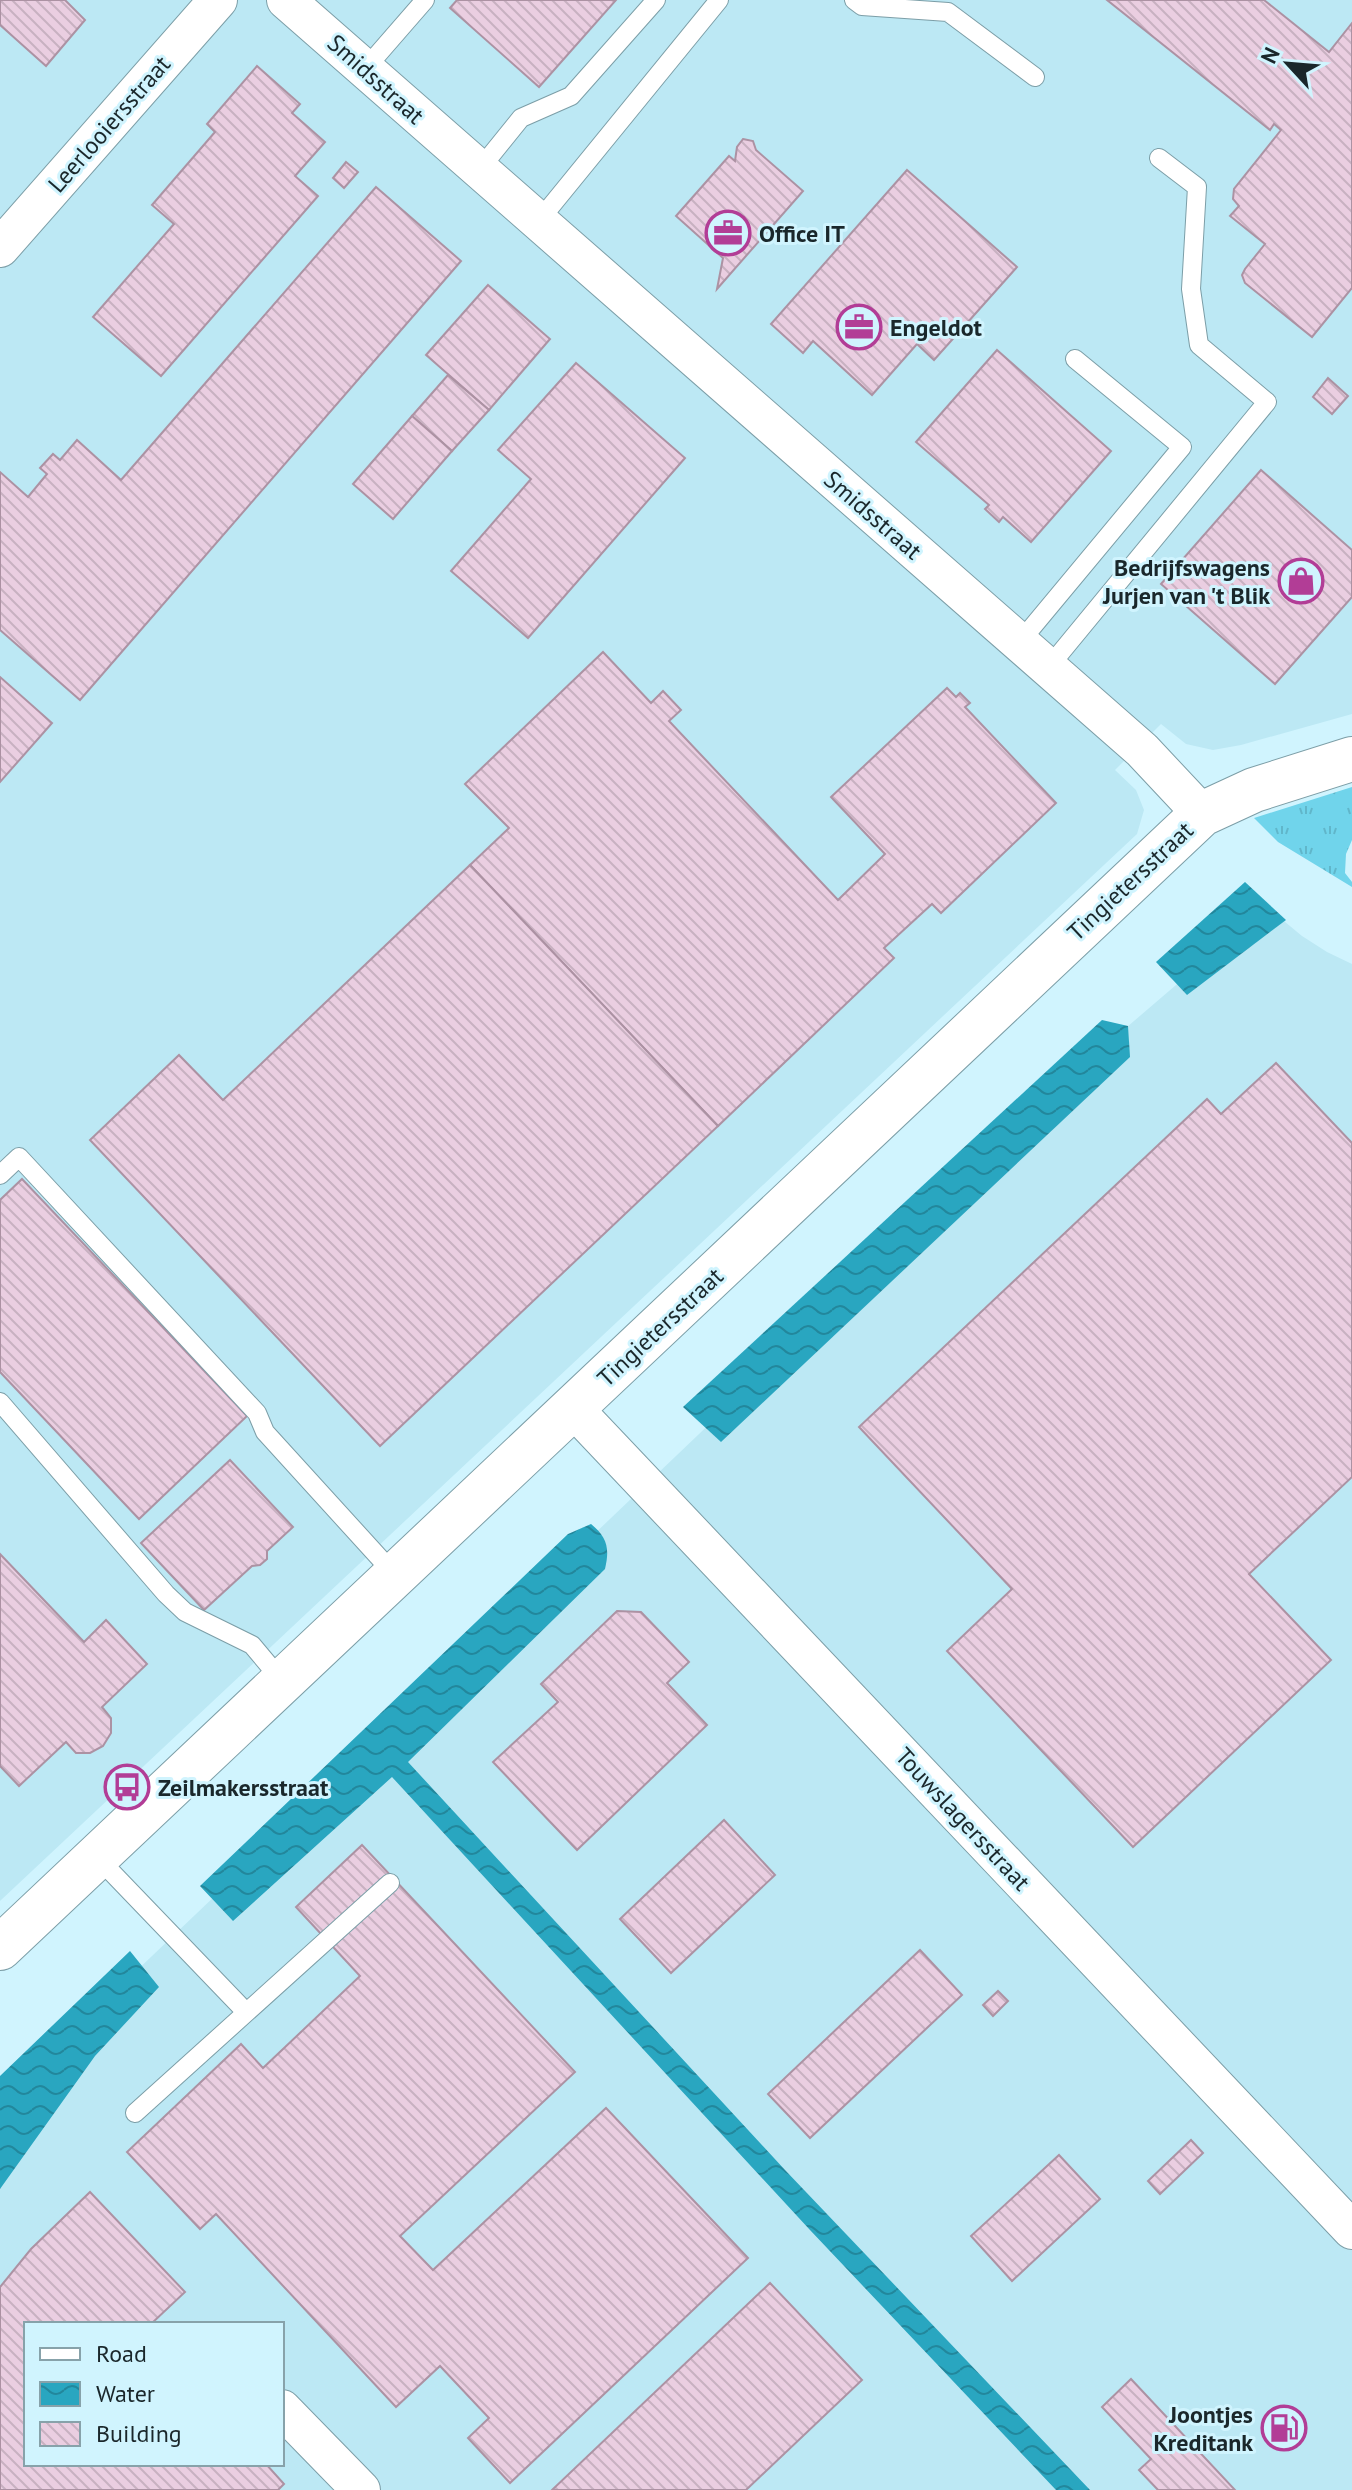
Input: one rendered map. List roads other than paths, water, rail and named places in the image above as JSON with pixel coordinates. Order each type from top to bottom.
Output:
[{"type":"street","name":"Leerlooiersstraat","points":[[0,248],[218,0]]},
{"type":"street","name":"Smidsstraat","points":[[286,0],[1142,750],[1202,814]]},
{"type":"street","name":"Tingietersstraat","points":[[0,1948],[1202,814],[1254,790],[1352,759]]},
{"type":"street","name":"Touwslagersstraat","points":[[574,1409],[1352,2230]]},
{"type":"street","points":[[284,2411],[361,2490]]},
{"type":"lane","points":[[365,69],[425,0]]},
{"type":"lane","points":[[479,170],[521,118],[571,96],[656,0]]},
{"type":"lane","points":[[538,222],[719,0]]},
{"type":"lane","points":[[854,0],[862,6],[948,12],[1035,77]]},
{"type":"lane","points":[[1048,668],[1267,402],[1199,345],[1191,289],[1197,187],[1159,158]]},
{"type":"lane","points":[[1019,643],[1182,447],[1075,359]]},
{"type":"lane","points":[[0,1175],[19,1157],[257,1413],[265,1432],[396,1576]]},
{"type":"lane","points":[[0,1402],[166,1594],[185,1612],[252,1645],[283,1682]]},
{"type":"lane","points":[[97,1857],[245,2011]]},
{"type":"lane","points":[[135,2113],[390,1883]]},
{"type":"water","points":[[1245,882],[1286,920],[1187,995],[1156,962]]},
{"type":"water","points":[[1102,1020],[1128,1026],[1130,1057],[721,1442],[683,1407]]},
{"type":"water","points":[[591,1524],[606,1544],[605,1569],[408,1762],[785,2170],[1090,2490],[1056,2490],[810,2230],[392,1777],[233,1921],[200,1886],[568,1534]]},
{"type":"water","points":[[130,1951],[159,1987],[95,2056],[0,2189],[0,2076]]},
{"type":"place","name":"Office IT","points":[[728,233]]},
{"type":"place","name":"Engeldot","points":[[859,327]]},
{"type":"place","name":"Bedrijfswagens Jurjen van 't Blik","points":[[1301,581]]},
{"type":"place","name":"Zeilmakersstraat","points":[[127,1787]]},
{"type":"place","name":"Joontjes Kreditank","points":[[1284,2428]]}]
